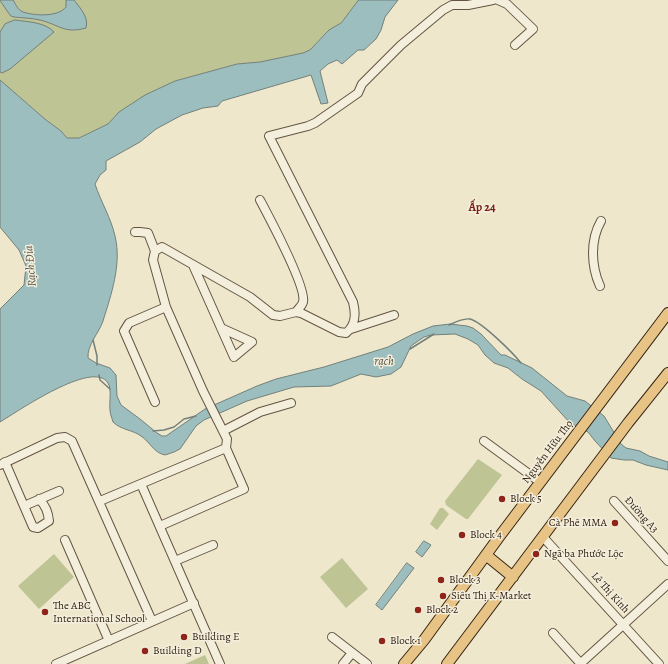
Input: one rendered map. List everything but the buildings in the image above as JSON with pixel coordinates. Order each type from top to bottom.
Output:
[{"type":"main road","name":"Nguyễn Hữu Thọ","points":[[404,664],[424,640],[540,482],[668,313]]},
{"type":"main road","points":[[447,664],[628,423],[668,373]]},
{"type":"main road","points":[[486,555],[513,577]]},
{"type":"street","points":[[351,329],[354,323],[353,302],[269,136],[315,123],[352,97],[358,92],[362,84],[401,45],[443,10],[452,5],[468,5],[493,0]]},
{"type":"street","points":[[498,0],[507,4],[533,29],[515,45]]},
{"type":"street","points":[[260,200],[300,284],[303,303],[296,312]]},
{"type":"street","points":[[600,286],[595,268],[593,252],[597,226],[601,221]]},
{"type":"street","points":[[135,232],[148,233],[155,251],[153,260],[166,307],[203,391],[227,439],[226,448],[244,489],[160,526]]},
{"type":"street","points":[[155,251],[162,247],[250,297],[273,315],[280,316],[296,312],[301,313],[340,332],[346,333],[351,329],[394,315]]},
{"type":"street","points":[[193,264],[221,328]]},
{"type":"street","points":[[155,402],[124,331],[129,323],[166,307]]},
{"type":"street","points":[[223,431],[260,412],[291,403]]},
{"type":"street","points":[[39,499],[45,505],[49,521],[38,528],[33,526],[3,464],[57,438],[65,437],[72,441],[152,621]]},
{"type":"street","points":[[484,441],[540,482]]},
{"type":"street","points":[[100,502],[226,448]]},
{"type":"street","points":[[141,484],[220,664]]},
{"type":"street","points":[[24,506],[59,491]]},
{"type":"street","name":"Đường A3","points":[[614,501],[668,561]]},
{"type":"street","name":"Lê Thị Kỉnh","points":[[544,536],[659,664]]},
{"type":"street","points":[[65,540],[109,641]]},
{"type":"street","points":[[175,561],[213,545]]},
{"type":"street","points":[[553,633],[580,664],[668,584]]},
{"type":"street","points":[[56,664],[194,603]]},
{"type":"street","points":[[332,637],[367,664]]},
{"type":"street","points":[[343,664],[352,653]]},
{"type":"green space","points":[[0,0],[359,0],[341,23],[329,30],[310,50],[303,53],[260,62],[237,64],[175,81],[145,95],[119,112],[108,124],[79,138],[67,138],[61,131],[0,80]]},
{"type":"green space","points":[[478,459],[502,475],[468,519],[466,519],[446,505],[445,501]]},
{"type":"green space","points":[[440,508],[443,508],[449,514],[437,530],[430,524]]},
{"type":"green space","points":[[54,554],[74,577],[39,609],[18,586]]},
{"type":"green space","points":[[342,558],[368,589],[346,608],[320,577]]},
{"type":"green space","points":[[205,655],[209,664],[185,664]]},
{"type":"water","points":[[0,0],[13,0],[21,11],[46,15],[58,13],[66,7],[66,0],[74,0],[85,16],[87,24],[86,28],[72,30],[40,20],[14,17],[11,16]]},
{"type":"water","points":[[359,0],[398,0],[385,17],[381,30],[376,39],[364,50],[358,50],[342,64],[337,60],[328,64],[320,71],[328,103],[321,104],[311,75],[222,101],[218,106],[203,108],[182,115],[156,129],[140,142],[106,161],[106,170],[100,175],[95,184],[115,236],[117,257],[115,279],[103,321],[89,348],[88,358],[96,363],[110,368],[116,375],[117,396],[121,405],[157,433],[162,436],[166,436],[205,409],[276,379],[324,367],[388,347],[413,334],[433,326],[450,324],[467,326],[473,328],[481,334],[501,355],[505,355],[532,368],[567,396],[585,401],[604,416],[621,444],[626,448],[640,451],[649,456],[668,462],[668,470],[646,465],[633,460],[611,458],[588,432],[570,423],[541,391],[508,368],[494,363],[485,355],[478,345],[455,334],[431,335],[424,337],[411,346],[401,367],[391,374],[376,377],[361,374],[331,386],[294,387],[247,401],[204,420],[196,426],[180,449],[165,455],[155,450],[141,436],[116,425],[113,422],[110,412],[109,386],[108,383],[100,377],[87,378],[72,382],[38,399],[0,422],[0,309],[24,285],[26,266],[19,250],[0,227],[0,80],[61,131],[67,138],[79,138],[108,124],[119,112],[145,95],[175,81],[237,64],[260,62],[303,53],[310,50],[329,30],[341,23]]},
{"type":"water","points":[[15,20],[41,24],[54,32],[10,69],[2,73],[0,72],[0,32],[5,24]]},
{"type":"water","points":[[424,541],[431,545],[422,557],[416,552]]},
{"type":"water","points":[[407,563],[414,568],[382,610],[376,605]]},
{"type":"waterway","points":[[449,325],[465,319],[475,321],[497,338],[521,363]]},
{"type":"waterway","points":[[410,349],[434,334]]},
{"type":"waterway","points":[[93,340],[97,356],[97,365]]},
{"type":"waterway","points":[[99,375],[100,380],[110,389]]},
{"type":"waterway","points":[[153,431],[174,427],[184,419],[196,416]]},
{"type":"place","name":"Block 5","points":[[502,499]]},
{"type":"place","name":"Cà Phê MMA","points":[[615,523]]},
{"type":"place","name":"Block 4","points":[[462,535]]},
{"type":"place","name":"Ngã ba Phước Lộc","points":[[536,554]]},
{"type":"place","name":"Block 3","points":[[441,580]]},
{"type":"place","name":"Siêu Thị K-Market","points":[[443,596]]},
{"type":"place","name":"Block 2","points":[[418,610]]},
{"type":"place","name":"The ABC International School","points":[[45,612]]},
{"type":"place","name":"Building E","points":[[184,637]]},
{"type":"place","name":"Block 1","points":[[382,641]]},
{"type":"place","name":"Building D","points":[[145,651]]},
{"type":"district","name":"Ấp 24","points":[[482,208]]},
{"type":"water label","name":"Rạch Đỉa","points":[[31,266]]},
{"type":"water label","name":"rạch","points":[[384,362]]}]
